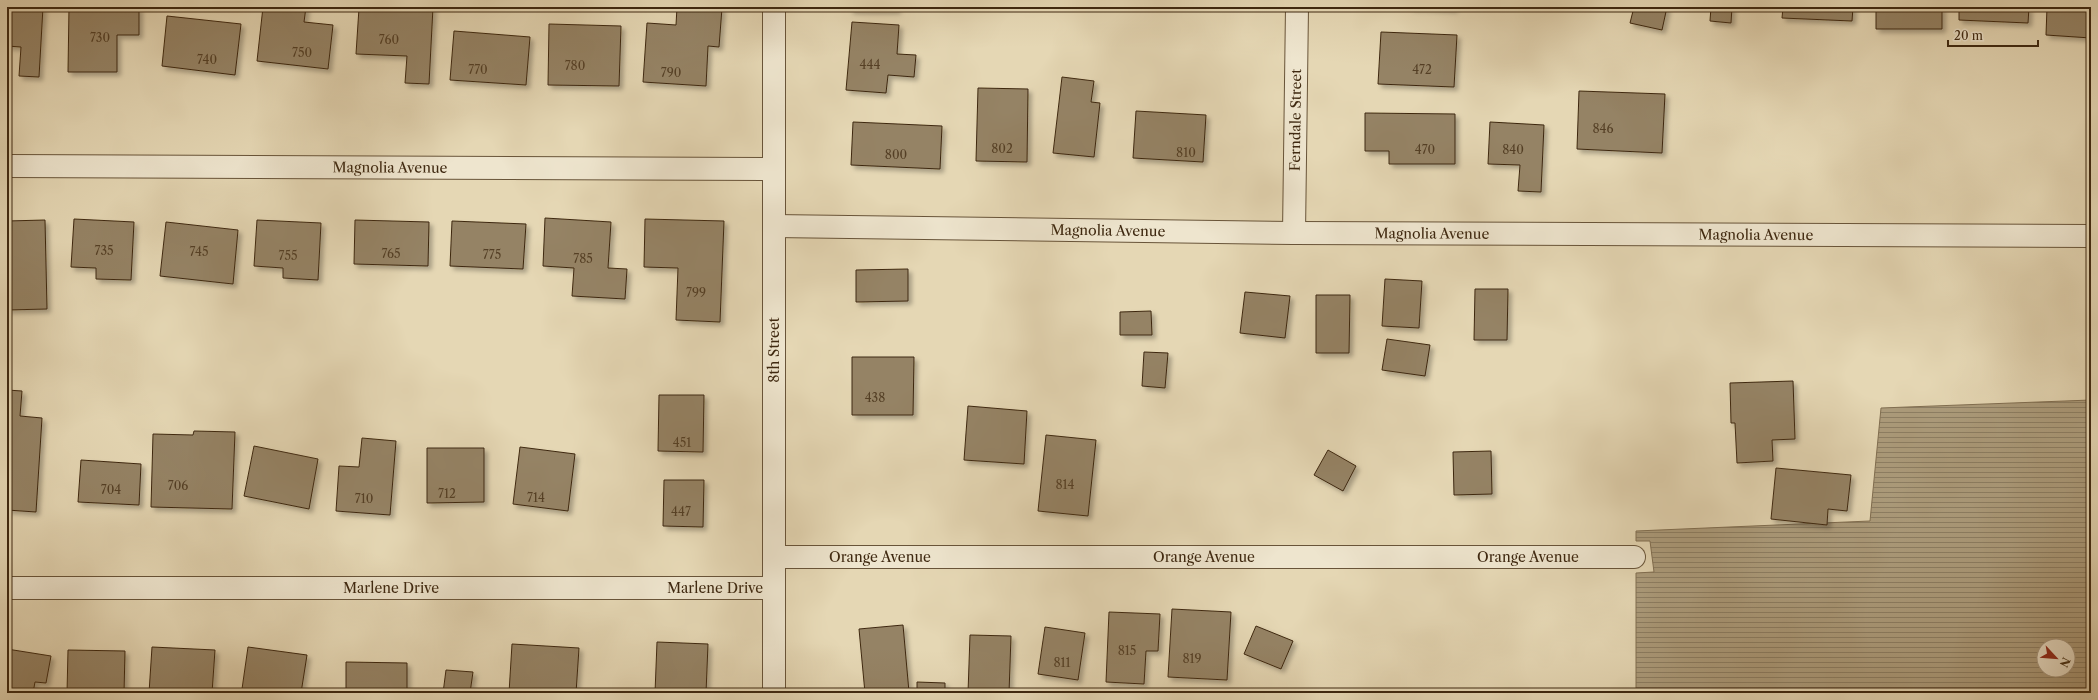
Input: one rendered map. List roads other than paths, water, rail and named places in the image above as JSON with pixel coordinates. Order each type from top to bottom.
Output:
[{"type":"street","name":"8th Street","points":[[774,7],[774,693]]},
{"type":"street","name":"Ferndale Street","points":[[1294,233],[1297,7]]},
{"type":"street","name":"Magnolia Avenue","points":[[7,166],[773,169]]},
{"type":"street","name":"Magnolia Avenue","points":[[774,226],[1294,233],[2091,236]]},
{"type":"street","name":"Orange Avenue","points":[[774,557],[1634,557]]},
{"type":"street","name":"Marlene Drive","points":[[7,588],[774,588]]}]
